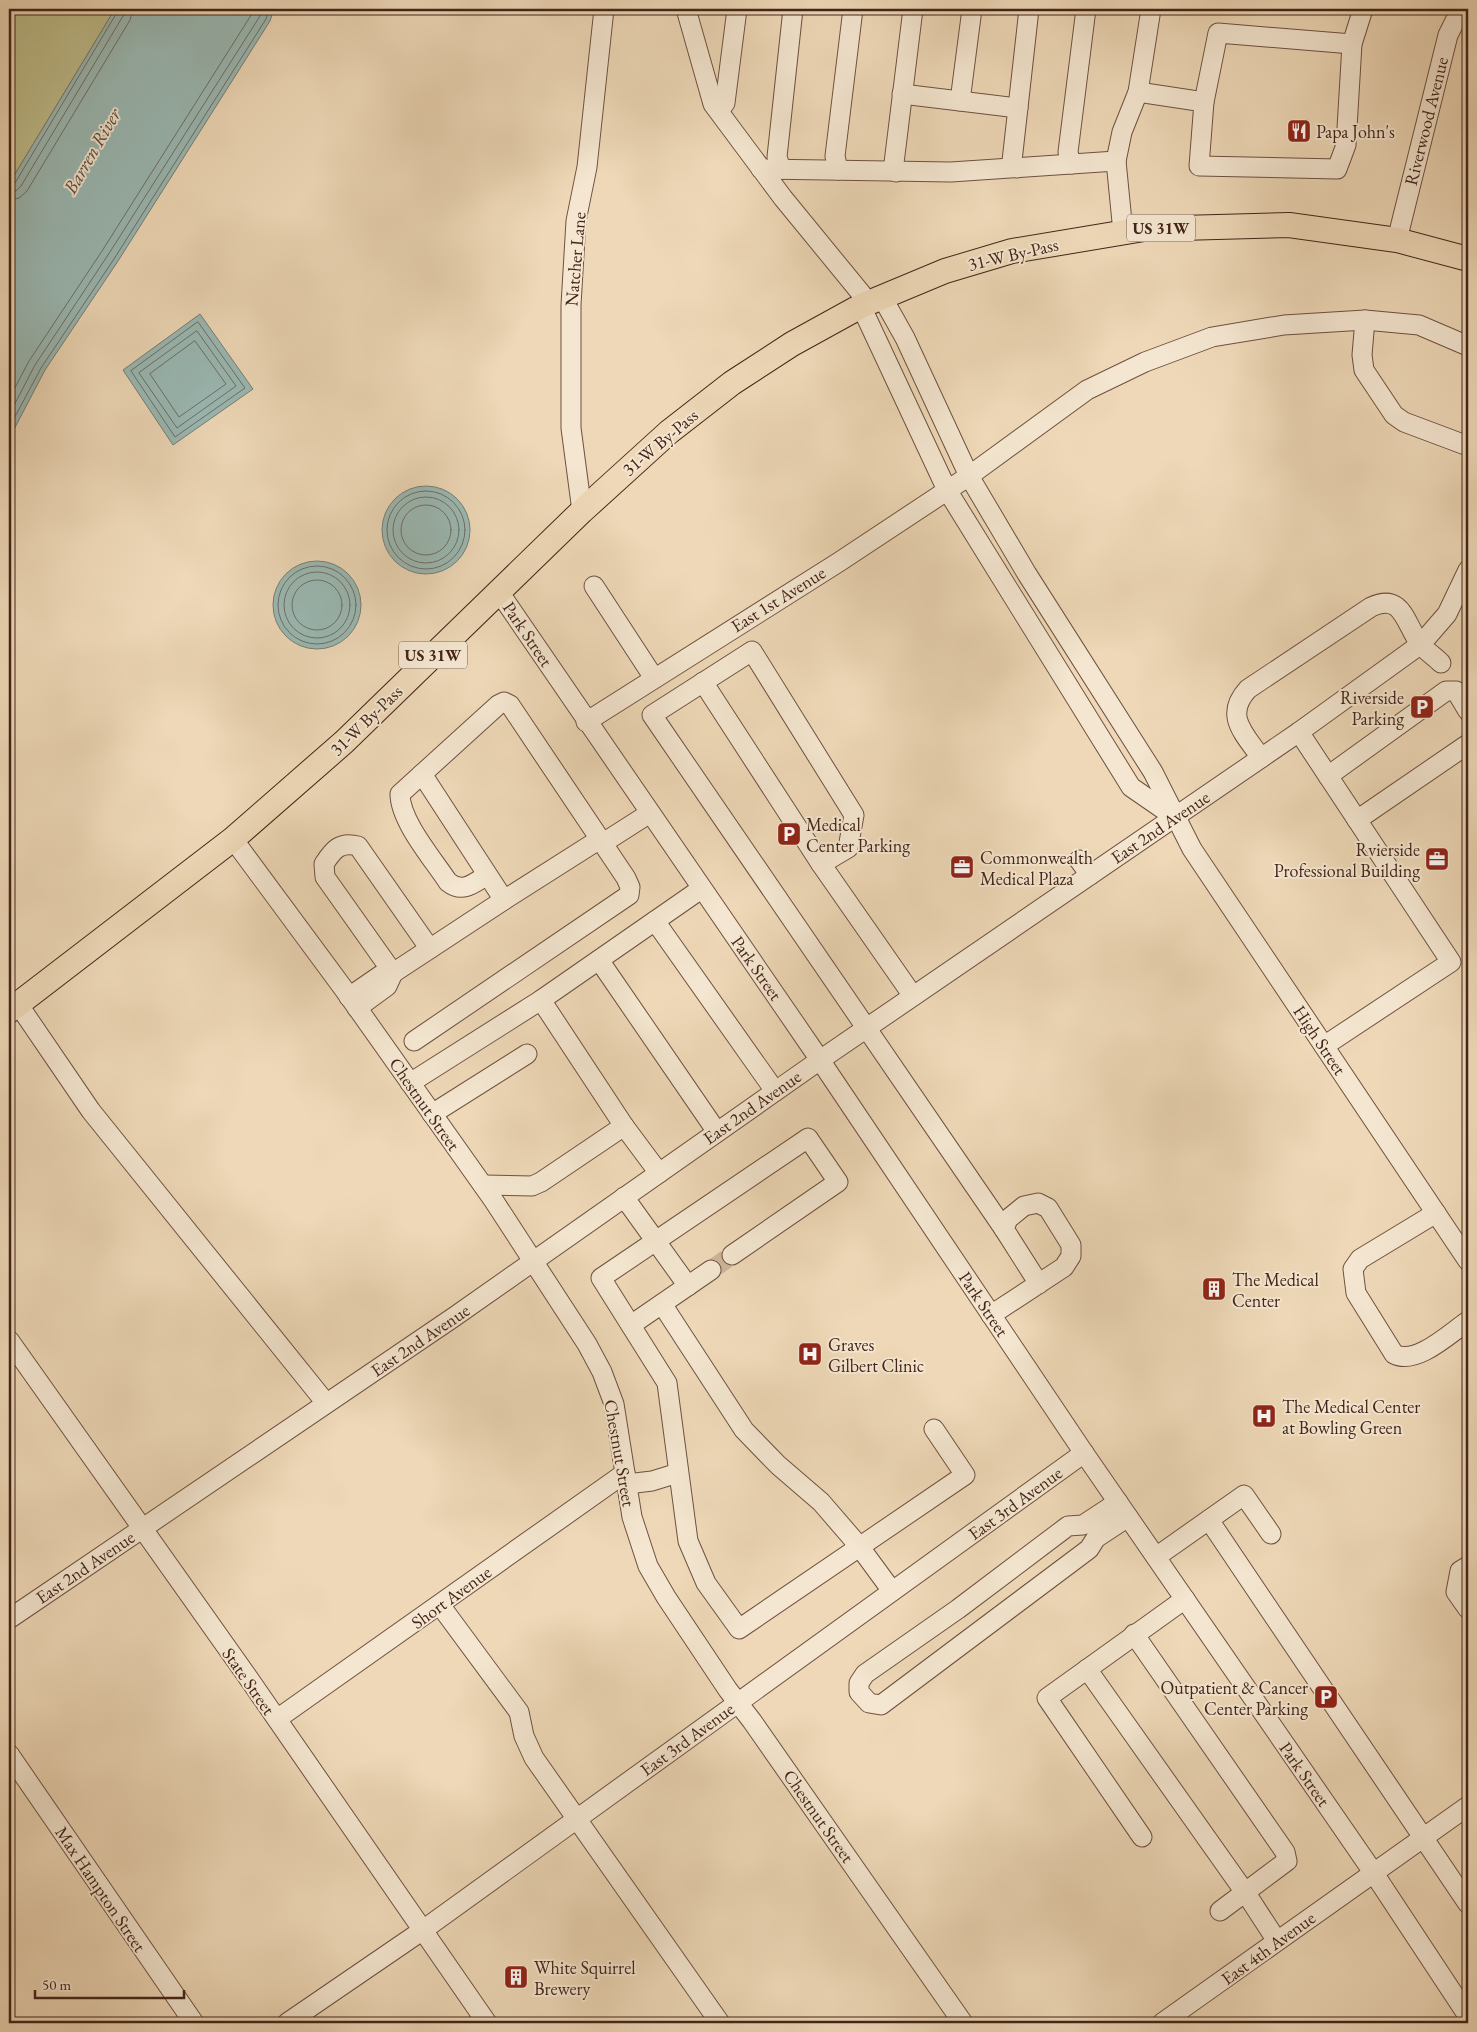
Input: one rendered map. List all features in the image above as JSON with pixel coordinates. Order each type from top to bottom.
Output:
[{"type":"main road","name":"31-W By-Pass","points":[[13,1008],[233,839],[344,742],[582,511],[669,432],[732,383],[792,344],[871,302],[945,271],[1012,251],[1144,229],[1289,224],[1397,240],[1468,259]]},
{"type":"street","name":"Natcher Lane","points":[[582,511],[571,428],[571,305],[576,222],[587,167],[604,9]]},
{"type":"street","points":[[686,9],[713,104],[761,169],[871,302],[947,490],[1131,787],[1175,817]]},
{"type":"street","points":[[719,111],[725,103],[737,9]]},
{"type":"street","points":[[781,169],[777,157],[794,9]]},
{"type":"street","points":[[838,170],[836,156],[853,9]]},
{"type":"street","points":[[896,172],[894,163],[913,9]]},
{"type":"street","points":[[960,100],[972,9]]},
{"type":"street","points":[[1017,168],[1012,161],[1029,9]]},
{"type":"street","points":[[1071,164],[1068,152],[1086,9]]},
{"type":"street","points":[[1123,232],[1116,161],[1122,132],[1138,92],[1151,9]]},
{"type":"street","points":[[1352,44],[1218,33],[1204,102],[1199,166],[1336,169],[1346,145],[1352,44],[1363,9]]},
{"type":"street","name":"Riverwood Avenue","points":[[1397,240],[1448,35],[1455,21],[1466,9]]},
{"type":"street","points":[[1138,92],[1204,102]]},
{"type":"street","points":[[902,94],[1018,108]]},
{"type":"street","points":[[761,169],[951,172],[1116,161]]},
{"type":"street","name":"High Street","points":[[871,302],[905,338],[969,476],[1027,574],[1153,772],[1192,849],[1436,1213],[1465,1248]]},
{"type":"street","points":[[1366,320],[1362,354],[1364,370],[1394,415],[1404,422],[1468,446]]},
{"type":"street","name":"East 1st Avenue","points":[[586,722],[839,562],[969,476],[1087,390],[1145,362],[1212,337],[1284,325],[1366,320],[1419,325],[1468,346]]},
{"type":"street","name":"East 2nd Avenue","points":[[9,1619],[454,1317],[866,1028],[1299,732],[1421,644],[1447,614],[1468,570]]},
{"type":"street","points":[[594,586],[654,678]]},
{"type":"street","name":"Park Street","points":[[499,592],[586,722],[820,1060],[1084,1453],[1373,1872],[1468,2016]]},
{"type":"street","points":[[1261,758],[1237,722],[1235,709],[1238,700],[1248,689],[1380,603],[1391,604],[1401,610],[1421,644],[1441,663]]},
{"type":"street","points":[[821,864],[848,848],[854,815],[752,651],[652,715],[1004,1229],[1039,1284]]},
{"type":"street","points":[[703,682],[821,864],[913,996]]},
{"type":"street","points":[[1328,776],[1446,691],[1456,691],[1468,711]]},
{"type":"street","points":[[414,1041],[629,895],[630,887],[626,878],[510,705],[504,702],[498,705],[400,794],[400,804],[406,817],[448,882],[456,888],[464,888],[487,875]]},
{"type":"street","points":[[1299,732],[1452,962],[1324,1046]]},
{"type":"street","points":[[1357,820],[1468,744]]},
{"type":"street","points":[[422,774],[504,900]]},
{"type":"street","points":[[353,1002],[381,975],[393,973],[646,807]]},
{"type":"street","name":"Chestnut Street","points":[[233,839],[353,1002],[482,1185],[587,1344],[609,1388],[614,1404],[636,1534],[648,1566],[666,1597],[738,1702],[963,2023]]},
{"type":"street","points":[[393,973],[326,877],[324,864],[339,845],[348,843],[358,846],[430,949]]},
{"type":"street","points":[[1079,860],[1090,875]]},
{"type":"street","points":[[410,1083],[540,1000],[701,888]]},
{"type":"street","points":[[655,921],[775,1091]]},
{"type":"street","points":[[599,960],[717,1132]]},
{"type":"street","points":[[540,1000],[624,1126],[659,1173]]},
{"type":"street","points":[[13,1008],[91,1110],[326,1403]]},
{"type":"street","points":[[432,1114],[527,1054]]},
{"type":"street","points":[[482,1185],[532,1186],[541,1182],[624,1126]]},
{"type":"street","points":[[732,1255],[838,1182],[808,1138],[601,1278],[667,1383],[688,1541],[706,1582],[740,1629],[965,1475],[934,1429]]},
{"type":"street","points":[[624,1197],[688,1286]]},
{"type":"street","points":[[991,1315],[1064,1267],[1071,1256],[1072,1245],[1048,1208],[1038,1203],[1024,1206],[1008,1219],[1004,1229]]},
{"type":"street","points":[[1436,1213],[1360,1259],[1353,1269],[1356,1293],[1394,1354],[1400,1358],[1418,1356],[1468,1321]]},
{"type":"street","points":[[630,1325],[710,1270]]},
{"type":"street","points":[[662,1304],[744,1430],[778,1465],[821,1502],[859,1546],[892,1591]]},
{"type":"street","name":"State Street","points":[[9,1340],[487,2023]]},
{"type":"street","name":"East 3rd Avenue","points":[[287,2023],[423,1930],[1084,1453]]},
{"type":"street","points":[[626,1479],[652,1481],[678,1473]]},
{"type":"street","name":"Short Avenue","points":[[276,1719],[626,1479]]},
{"type":"street","points":[[1156,1557],[1244,1495],[1271,1534]]},
{"type":"street","points":[[1123,1510],[1096,1538],[1089,1549],[881,1705],[869,1703],[859,1692],[859,1683],[865,1674],[958,1609],[1068,1526],[1083,1525],[1123,1510]]},
{"type":"street","points":[[1209,1520],[1468,1904]]},
{"type":"street","points":[[1468,1566],[1460,1571],[1456,1592],[1468,1609]]},
{"type":"street","points":[[1142,1837],[1047,1698],[1184,1599]]},
{"type":"street","points":[[440,1605],[519,1712],[524,1736],[534,1758],[578,1818],[720,2023]]},
{"type":"street","points":[[1134,1634],[1285,1852],[1286,1861],[1246,1894],[1220,1911]]},
{"type":"street","points":[[1087,1669],[1246,1894],[1277,1941]]},
{"type":"street","name":"Max Hampton Street","points":[[9,1754],[194,2023]]},
{"type":"street","name":"East 4th Avenue","points":[[1162,2023],[1468,1806]]},
{"type":"shaded area","points":[[9,9],[115,9],[9,184]]},
{"type":"water","name":"Barren River","points":[[115,9],[274,9],[270,21],[118,261],[45,370],[9,439],[9,184]]},
{"type":"water","points":[[200,314],[253,389],[173,445],[123,370]]},
{"type":"water","points":[[426,486],[443,489],[451,493],[463,505],[467,513],[470,530],[467,547],[463,555],[451,567],[443,571],[426,574],[409,571],[401,567],[389,555],[385,547],[382,530],[385,513],[389,505],[401,493],[409,489]]},
{"type":"water","points":[[317,561],[334,564],[342,568],[354,580],[358,588],[361,605],[358,622],[354,630],[342,642],[334,646],[317,649],[300,646],[292,642],[280,630],[276,622],[273,605],[276,588],[280,580],[292,568],[300,564]]},
{"type":"tunnel","points":[[711,1270],[732,1255]]},
{"type":"place","name":"Papa John's","points":[[1299,131]]},
{"type":"place","name":"Riverside Parking","points":[[1422,707]]},
{"type":"place","name":"Medical Center Parking","points":[[789,834]]},
{"type":"place","name":"Rvierside Professional Building","points":[[1437,859]]},
{"type":"place","name":"Commonwealth Medical Plaza","points":[[962,867]]},
{"type":"place","name":"The Medical Center","points":[[1214,1289]]},
{"type":"place","name":"Graves Gilbert Clinic","points":[[810,1354]]},
{"type":"place","name":"The Medical Center at Bowling Green","points":[[1264,1416]]},
{"type":"place","name":"Outpatient & Cancer Center Parking","points":[[1326,1697]]},
{"type":"place","name":"White Squirrel Brewery","points":[[516,1977]]}]
